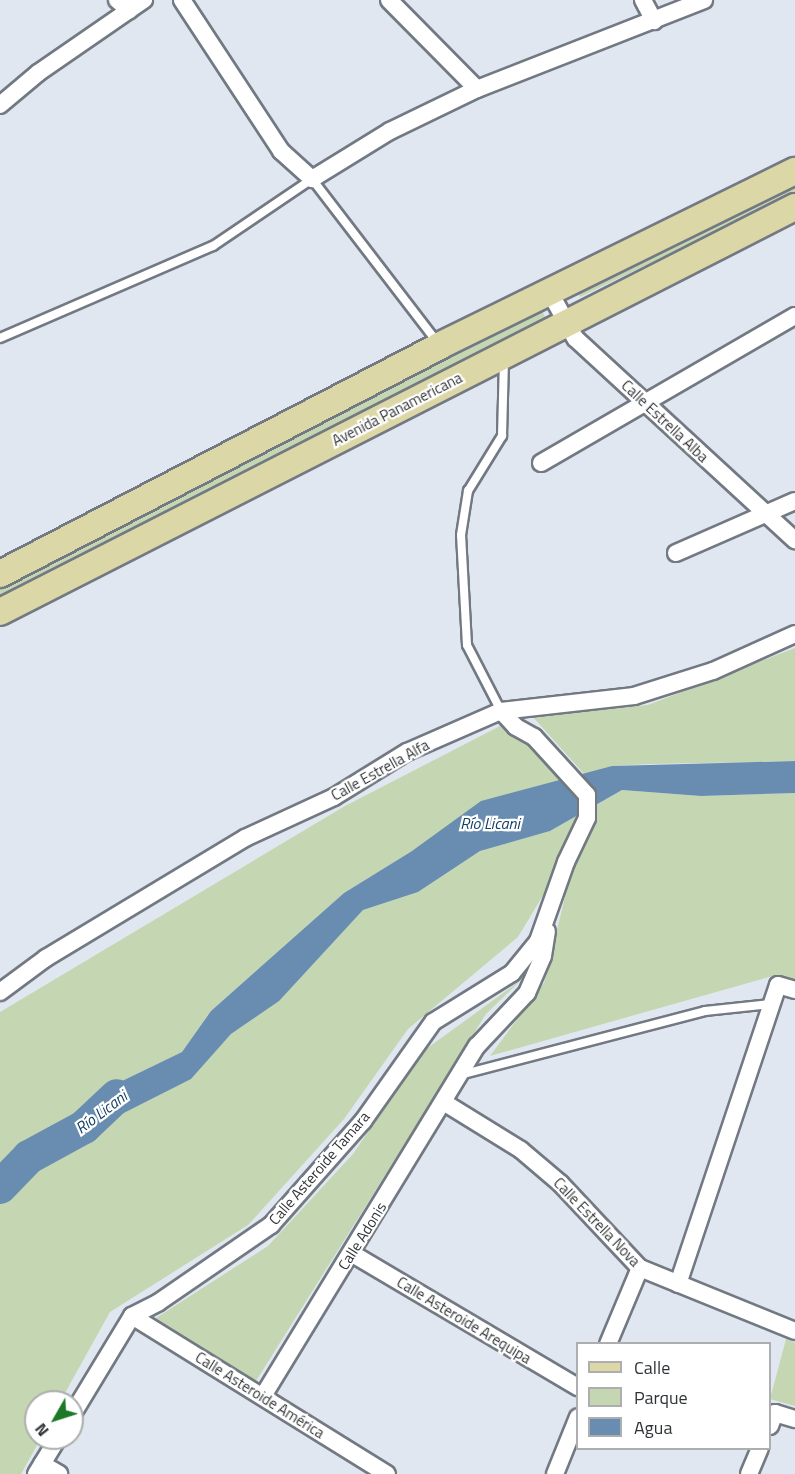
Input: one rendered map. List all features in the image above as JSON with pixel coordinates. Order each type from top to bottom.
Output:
[{"type":"main road","points":[[0,574],[439,346],[795,171]]},
{"type":"main road","name":"Avenida Panamericana","points":[[0,612],[795,207]]},
{"type":"street","points":[[0,105],[123,5],[144,0]]},
{"type":"street","points":[[182,0],[281,151],[312,179],[390,131],[477,89],[704,0]]},
{"type":"street","points":[[390,0],[477,89]]},
{"type":"street","points":[[643,0],[654,21]]},
{"type":"street","name":"Calle Estrella Alba","points":[[549,291],[575,338],[795,540]]},
{"type":"street","points":[[541,464],[795,316]]},
{"type":"street","points":[[676,553],[795,501]]},
{"type":"street","name":"Calle Estrella Alfa","points":[[0,992],[46,958],[245,838],[334,797],[407,752],[501,711],[634,696],[713,671],[795,634]]},
{"type":"street","points":[[501,711],[516,727],[534,736],[587,795],[587,818],[551,907]]},
{"type":"street","name":"Calle Adonis","points":[[263,1396],[445,1103],[477,1046],[527,993],[537,974],[551,907]]},
{"type":"street","name":"Calle Asteroide Tamara","points":[[132,1316],[159,1302],[271,1226],[363,1121],[417,1040],[433,1023],[512,973],[526,958],[538,941],[551,907]]},
{"type":"street","points":[[678,1284],[778,985],[795,990]]},
{"type":"street","name":"Calle Estrella Nova","points":[[445,1103],[521,1150],[561,1184],[640,1268],[795,1331]]},
{"type":"street","name":"Calle Asteroide Arequipa","points":[[351,1253],[576,1386]]},
{"type":"street","points":[[609,1342],[640,1268]]},
{"type":"street","points":[[84,1395],[132,1316]]},
{"type":"street","name":"Calle Asteroide América","points":[[132,1316],[387,1474]]},
{"type":"street","points":[[771,1423],[775,1413],[795,1419]]},
{"type":"street","points":[[555,1474],[576,1422]]},
{"type":"street","points":[[51,1450],[39,1469],[58,1474]]},
{"type":"street","points":[[749,1474],[760,1450]]},
{"type":"lane","points":[[0,338],[213,246],[312,179],[439,346]]},
{"type":"lane","points":[[501,711],[467,645],[460,535],[468,491],[501,436],[504,355]]},
{"type":"lane","points":[[460,1075],[705,1011],[771,1004]]},
{"type":"green space","points":[[795,183],[795,193],[580,297],[576,289]]},
{"type":"green space","points":[[540,306],[545,317],[0,601],[0,587]]},
{"type":"green space","points":[[795,648],[795,761],[612,766],[585,775],[533,717],[648,705]]},
{"type":"green space","points":[[502,725],[523,740],[562,782],[538,789],[412,851],[344,893],[211,1011],[182,1052],[120,1082],[72,1125],[141,1103],[191,1079],[231,1034],[279,1000],[363,910],[418,892],[480,851],[550,831],[622,790],[701,796],[795,793],[795,981],[776,975],[490,1056],[544,983],[565,897],[545,892],[518,937],[408,1029],[344,1119],[248,1225],[110,1312],[67,1390],[24,1390],[24,1450],[34,1450],[21,1474],[0,1474],[0,1012],[345,806]]},
{"type":"green space","points":[[521,980],[486,1014],[256,1381],[156,1318],[268,1246],[353,1154],[422,1052]]},
{"type":"green space","points":[[786,1339],[795,1343],[795,1406],[771,1399]]},
{"type":"water","name":"Río Licani","points":[[795,761],[795,793],[701,796],[622,790],[550,831],[480,851],[418,892],[363,910],[279,1001],[231,1034],[191,1079],[90,1130],[71,1125],[120,1082],[182,1052],[211,1011],[344,893],[412,851],[481,801],[612,766]]},
{"type":"waterway","name":"Río Licani","points":[[0,1187],[29,1157],[84,1127],[117,1096]]}]
